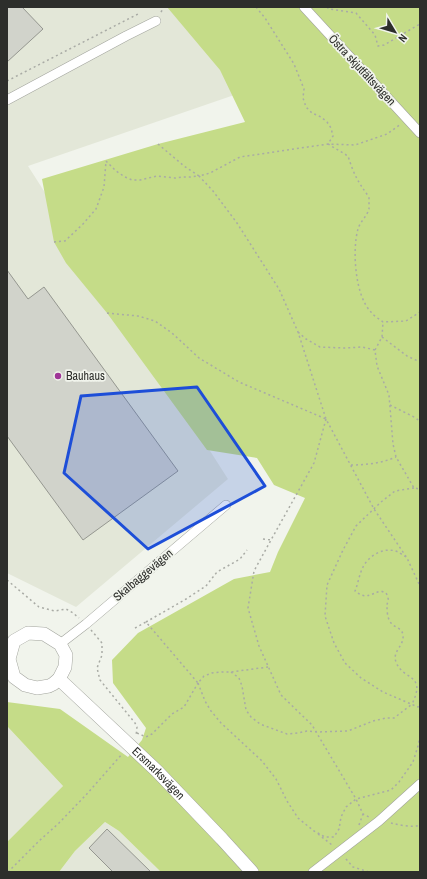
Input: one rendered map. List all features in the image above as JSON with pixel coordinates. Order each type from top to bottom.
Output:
[{"type":"main road","points":[[28,632],[44,634],[60,644],[66,655],[64,667],[59,679],[49,686],[37,688],[25,685],[10,678],[9,659],[11,637],[28,632]]},
{"type":"main road","name":"Ersmarksvägen","points":[[59,679],[157,771],[252,872]]},
{"type":"street","name":"Östra skjutfältsvägen","points":[[304,7],[420,133]]},
{"type":"street","points":[[7,100],[156,20]]},
{"type":"street","name":"Skalbaggevägen","points":[[60,644],[86,624],[226,505]]},
{"type":"street","points":[[313,872],[379,821],[420,784]]},
{"type":"path","points":[[256,7],[265,18],[294,64],[304,89],[303,98],[306,107],[327,122],[333,136],[328,144]]},
{"type":"path","points":[[327,7],[329,9],[356,13],[375,35],[378,46],[384,45],[420,24]]},
{"type":"path","points":[[7,81],[138,14]]},
{"type":"path","points":[[54,242],[65,241],[96,209],[104,187],[106,161],[116,171],[132,180],[140,180],[157,176],[175,178],[200,176],[210,173],[240,157],[328,144],[355,145],[387,134],[408,119]]},
{"type":"path","points":[[158,144],[184,166],[200,176],[237,224],[279,289],[298,332],[326,419],[374,509],[407,558],[420,586]]},
{"type":"path","points":[[328,144],[348,156],[352,170],[358,182],[370,197],[368,210],[359,227],[355,245],[355,264],[364,302],[370,312],[383,322],[406,321],[420,312]]},
{"type":"path","points":[[107,312],[138,316],[155,321],[172,333],[199,358],[239,382],[326,419]]},
{"type":"path","points":[[383,322],[382,337],[375,350],[377,366],[389,395],[393,444],[396,457],[414,488]]},
{"type":"path","points":[[298,332],[306,339],[320,347],[362,347],[375,350]]},
{"type":"path","points":[[382,337],[407,356],[420,362]]},
{"type":"path","points":[[390,405],[416,418],[420,422]]},
{"type":"path","points":[[326,419],[314,463],[254,571],[248,608],[259,646],[281,695],[312,725],[317,732],[363,814]]},
{"type":"path","points":[[351,466],[387,461],[396,457]]},
{"type":"path","points":[[420,489],[414,488],[395,491],[356,526],[343,550],[327,586],[325,616],[334,643],[345,663],[361,678],[383,692],[419,707],[420,704]]},
{"type":"path","points":[[263,539],[270,540]]},
{"type":"path","points":[[135,628],[206,586],[217,572],[240,559],[247,550]]},
{"type":"path","points":[[231,672],[239,678],[242,686],[246,710],[251,717],[260,724],[287,734],[307,731],[348,731],[373,721],[394,718],[412,704],[417,696],[418,685],[416,680],[403,672],[398,667],[395,660],[395,653],[401,644],[403,637],[402,631],[391,623],[387,615],[388,598],[386,593],[381,591],[366,597],[355,592],[363,567],[369,558],[377,553],[387,550],[397,552],[407,558]]},
{"type":"path","points":[[417,579],[420,582]]},
{"type":"path","points":[[7,580],[39,607],[55,611],[66,609],[86,624],[102,644],[102,655],[97,668],[100,680],[135,723],[137,727],[135,738]]},
{"type":"path","points":[[146,622],[198,683],[211,711],[221,723],[262,761],[276,779],[287,801],[298,818],[340,851]]},
{"type":"path","points":[[137,733],[146,737],[152,734],[172,714],[184,707],[198,683],[204,676],[212,673],[268,667]]},
{"type":"path","points":[[314,831],[325,837],[334,838],[339,829],[341,817],[346,807],[356,800],[390,790],[399,782],[413,762],[420,736]]},
{"type":"path","points":[[8,872],[38,841],[59,823],[124,752]]},
{"type":"highlighted area","points":[[197,387],[265,486],[148,549],[64,473],[81,396]]},
{"type":"shaded area","points":[[7,7],[212,7],[266,84],[28,166],[228,479],[76,607],[7,573]]},
{"type":"shaded area","points":[[7,726],[63,786],[7,842]]},
{"type":"shaded area","points":[[105,822],[119,831],[161,872],[59,872],[75,851]]},
{"type":"green space","points":[[167,7],[420,7],[420,872],[161,872],[119,831],[105,822],[75,851],[59,872],[7,872],[7,842],[63,786],[7,726],[7,702],[60,709],[128,757],[142,740],[146,728],[113,683],[112,660],[138,633],[234,579],[270,572],[278,552],[305,498],[274,485],[257,458],[207,450],[107,313],[66,263],[54,242],[42,179],[158,144],[245,122],[220,70]]},
{"type":"building","points":[[7,7],[22,7],[43,29],[7,62]]},
{"type":"building","name":"Bauhaus","points":[[7,270],[28,299],[44,287],[178,471],[83,540],[7,436]]},
{"type":"building","points":[[107,829],[151,872],[113,872],[89,848]]},
{"type":"place","name":"Bauhaus","points":[[58,376]]}]
